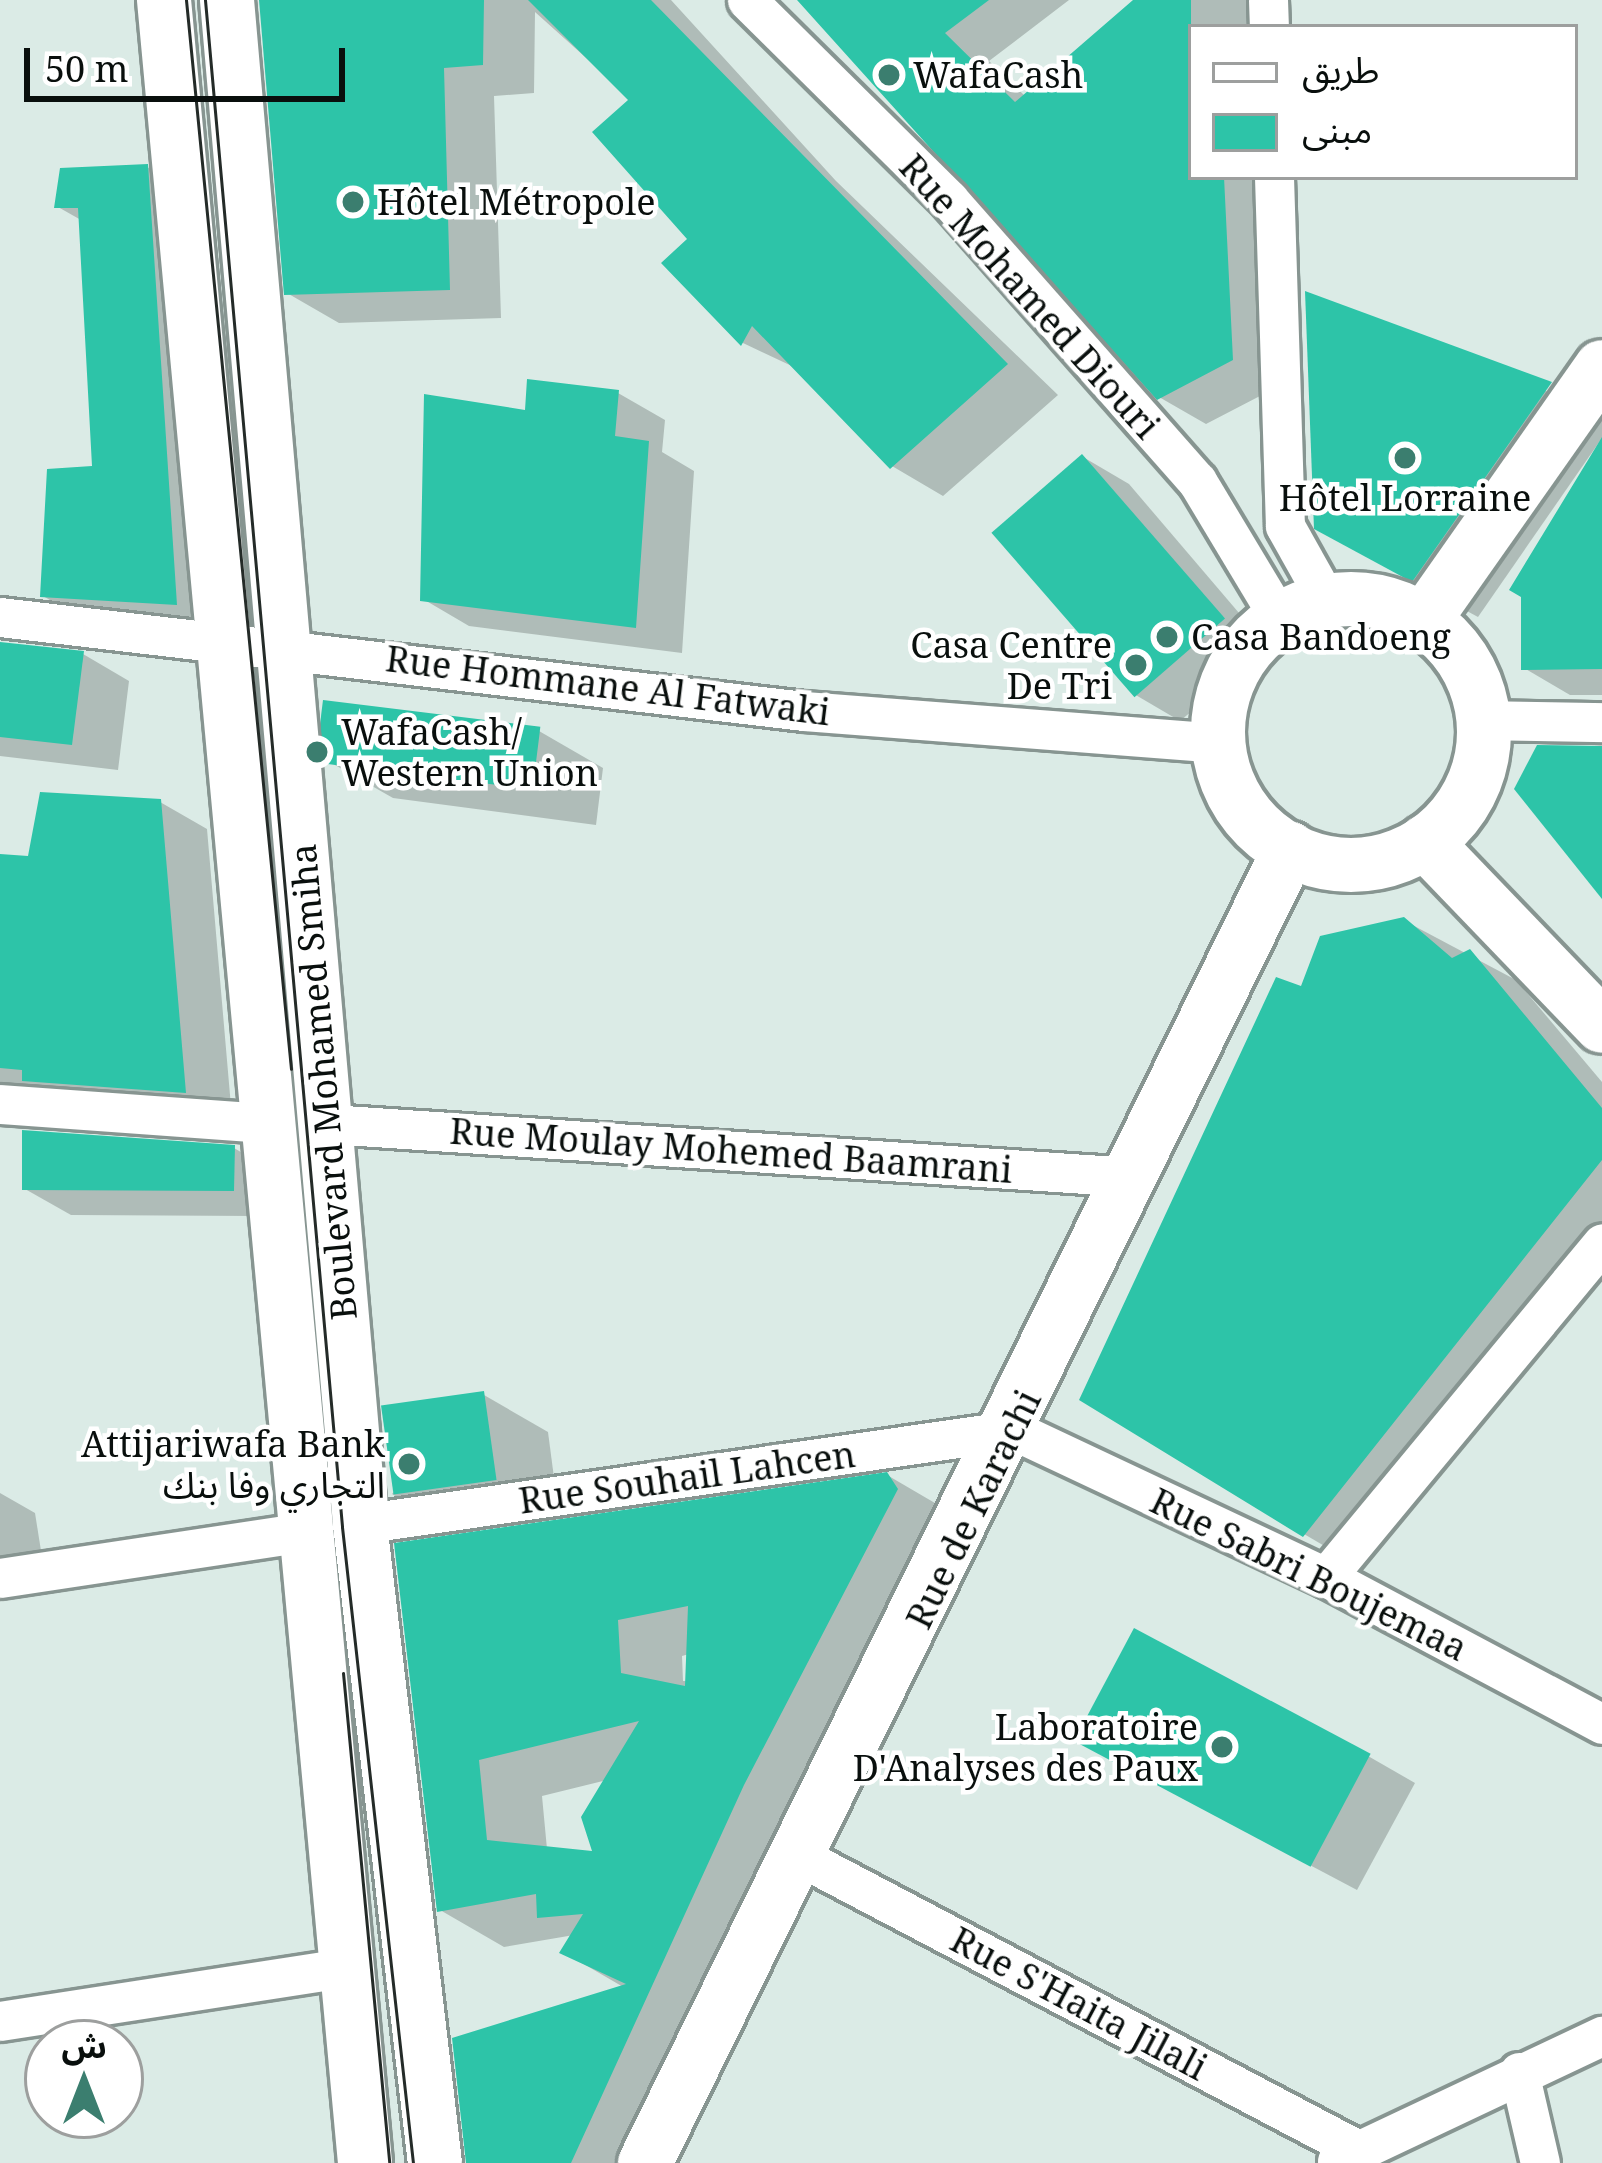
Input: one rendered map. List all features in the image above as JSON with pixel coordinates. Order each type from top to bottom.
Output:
[{"type":"street","name":"Boulevard Mohamed Smiha","points":[[164,0],[266,1123],[298,1533],[348,1967],[365,2163]]},
{"type":"street","name":"Boulevard Mohamed Smiha","points":[[227,0],[329,1124],[360,1524],[435,2163]]},
{"type":"street","name":"Rue Mohamed Diouri","points":[[746,0],[949,200],[1303,610]]},
{"type":"street","points":[[1274,180],[1285,526],[1303,610]]},
{"type":"street","points":[[1424,620],[1602,367]]},
{"type":"street","points":[[1377,601],[1424,620],[1469,670],[1484,720],[1474,782],[1426,842],[1353,865],[1290,849],[1236,801],[1217,743],[1232,672],[1303,610],[1377,601]]},
{"type":"street","name":"Rue Hommane Al Fatwaki","points":[[0,616],[284,645],[804,711],[1217,743]]},
{"type":"street","points":[[1484,720],[1602,722]]},
{"type":"street","points":[[1426,842],[1602,1026]]},
{"type":"street","name":"Rue de Karachi","points":[[644,2163],[1013,1430],[1290,849]]},
{"type":"street","points":[[0,1104],[266,1123]]},
{"type":"street","name":"Rue Moulay Mohemed Baamrani","points":[[329,1124],[1132,1177]]},
{"type":"street","points":[[1326,1577],[1602,1243]]},
{"type":"street","name":"Rue Souhail Lahcen","points":[[360,1524],[1013,1430]]},
{"type":"street","name":"Rue Sabri Boujemaa","points":[[1013,1430],[1326,1577],[1602,1724]]},
{"type":"street","points":[[0,1578],[298,1533]]},
{"type":"street","name":"Rue S'Haita Jilali","points":[[799,1856],[1345,2157]]},
{"type":"street","points":[[0,2021],[348,1967]]},
{"type":"street","points":[[1345,2157],[1602,2036]]},
{"type":"street","points":[[1519,2072],[1540,2163]]},
{"type":"building","points":[[259,0],[484,0],[483,65],[444,68],[450,290],[284,295]]},
{"type":"building","points":[[528,0],[651,0],[1008,364],[890,469],[752,326],[741,346],[661,263],[687,239],[592,132],[628,100]]},
{"type":"building","points":[[797,0],[989,0],[945,33],[1015,102],[1133,0],[1191,0],[1188,180],[1224,180],[1233,360],[1157,400]]},
{"type":"building","points":[[148,164],[177,605],[40,597],[47,469],[92,466],[78,208],[54,208],[60,168]]},
{"type":"building","name":"Hôtel Lorraine","points":[[1305,291],[1552,382],[1412,582],[1314,529]]},
{"type":"building","points":[[527,379],[619,390],[615,436],[649,441],[636,628],[420,601],[424,394],[525,410]]},
{"type":"building","points":[[1602,437],[1602,669],[1521,670],[1521,597],[1509,590]]},
{"type":"building","points":[[1082,454],[1225,619],[1134,697],[991,533]]},
{"type":"building","points":[[0,642],[84,651],[72,745],[0,737]]},
{"type":"building","points":[[323,700],[540,727],[533,789],[315,763]]},
{"type":"building","points":[[1537,745],[1602,746],[1602,899],[1514,789]]},
{"type":"building","points":[[40,792],[161,799],[186,1093],[22,1081],[22,1070],[0,1068],[0,854],[28,856]]},
{"type":"building","points":[[1404,917],[1452,958],[1470,949],[1602,1108],[1602,1160],[1303,1537],[1079,1400],[1276,977],[1301,986],[1320,936]]},
{"type":"building","points":[[22,1130],[235,1145],[234,1191],[22,1190]]},
{"type":"building","points":[[484,1391],[497,1480],[394,1495],[381,1405]]},
{"type":"building","points":[[887,1472],[898,1489],[744,1785],[571,2163],[466,2163],[452,2038],[626,1984],[559,1953],[583,1914],[537,1918],[536,1894],[437,1912],[394,1543]],"holes":[[[688,1606],[685,1686],[621,1673],[618,1620]],[[639,1721],[581,1817],[592,1851],[487,1840],[479,1760]]]},
{"type":"building","name":"Laboratoire D'Analyses des Paux","points":[[1134,1628],[1371,1754],[1311,1867],[1074,1741]]},
{"type":"tram line","points":[[186,0],[291,1069]]},
{"type":"tram line","points":[[205,0],[342,1527],[413,2163]]},
{"type":"tram line","points":[[343,1673],[389,2163]]},
{"type":"place","name":"WafaCash","points":[[889,75]]},
{"type":"place","name":"Hôtel Métropole","points":[[353,202]]},
{"type":"place","name":"Hôtel Lorraine","points":[[1405,458]]},
{"type":"place","name":"Casa Bandoeng","points":[[1167,637]]},
{"type":"place","name":"Casa Centre De Tri","points":[[1136,665]]},
{"type":"place","name":"WafaCash/ Western Union","points":[[317,752]]},
{"type":"place","name":"Attijariwafa Bank التجاري وفا بنك","points":[[409,1464]]},
{"type":"place","name":"Laboratoire D'Analyses des Paux","points":[[1222,1747]]}]
